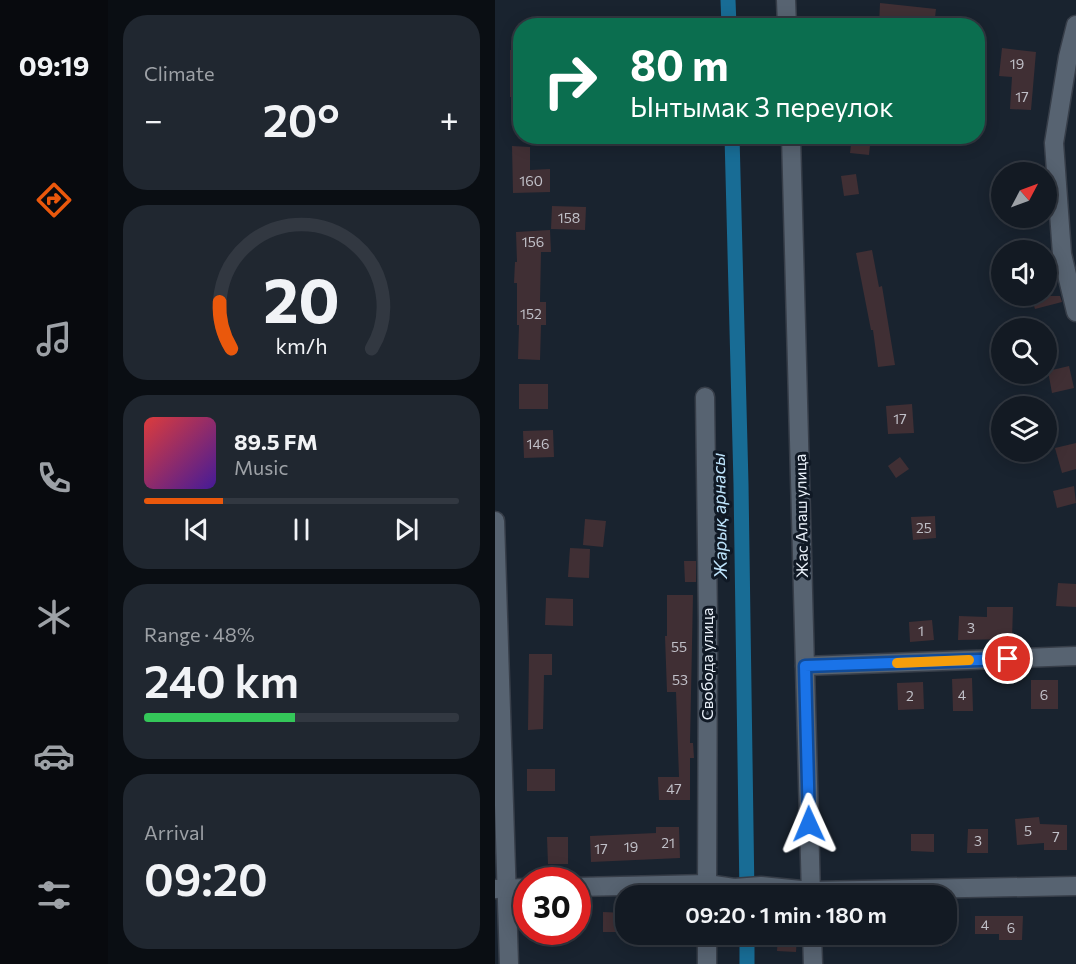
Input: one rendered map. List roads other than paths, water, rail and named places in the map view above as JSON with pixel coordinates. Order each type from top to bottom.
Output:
[{"type":"street","points":[[786,0],[787,18]]},
{"type":"street","points":[[1076,25],[1068,57],[1054,143],[1062,254],[1076,312]]},
{"type":"street","name":"Жас Алаш улица","points":[[791,144],[811,885]]},
{"type":"street","name":"Свобода улица","points":[[705,397],[708,620],[707,885]]},
{"type":"street","points":[[495,521],[501,889],[509,964]]},
{"type":"street","points":[[805,666],[1076,656]]},
{"type":"street","points":[[957,889],[1076,886]]},
{"type":"street","points":[[591,887],[615,888]]},
{"type":"street","points":[[707,945],[707,964]]},
{"type":"street","points":[[812,945],[813,964]]},
{"type":"waterway","name":"Жарық арнасы","points":[[728,0],[729,18]]},
{"type":"waterway","name":"Жарық арнасы","points":[[732,144],[741,484],[747,885]]},
{"type":"waterway","name":"Жарық арнасы","points":[[747,945],[747,964]]}]
